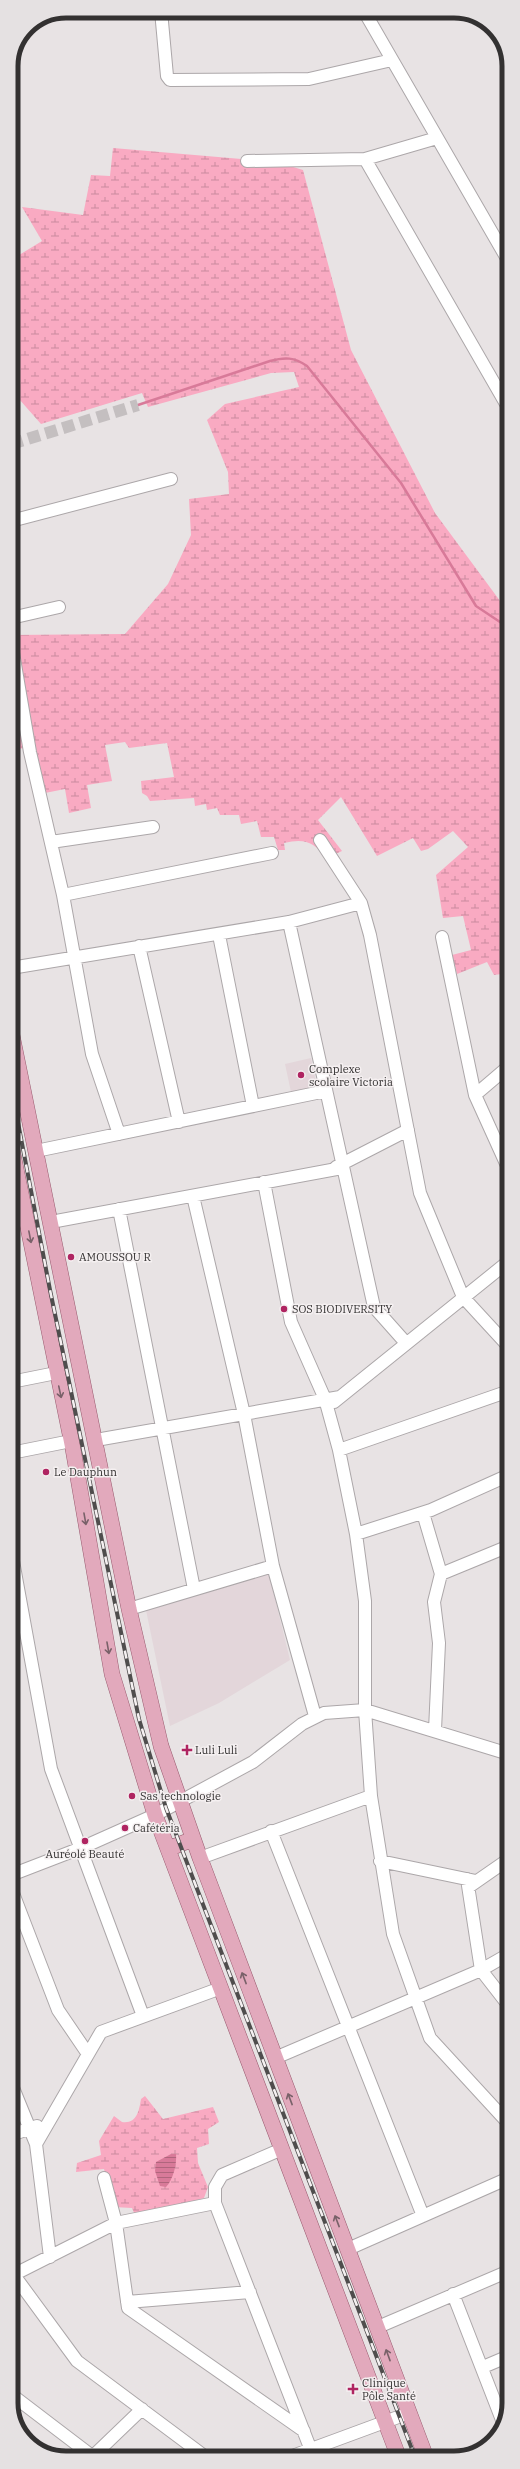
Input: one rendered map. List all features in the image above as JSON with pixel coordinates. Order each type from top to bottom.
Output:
[{"type":"main road","points":[[18,1064],[96,1440],[129,1609],[153,1716],[179,1800],[193,1839],[378,2327],[423,2451]]},
{"type":"main road","points":[[18,1180],[71,1441],[112,1674],[155,1815],[222,1988],[396,2451]]},
{"type":"main road","points":[[40,1292],[64,1286]]},
{"type":"main road","points":[[168,1849],[193,1839]]},
{"type":"street","points":[[163,18],[167,76],[170,80],[309,78],[392,60]]},
{"type":"street","points":[[368,18],[437,138],[502,243]]},
{"type":"street","points":[[247,161],[365,159],[437,138]]},
{"type":"street","points":[[365,159],[502,397]]},
{"type":"street","points":[[18,519],[172,479]]},
{"type":"street","points":[[18,616],[59,607]]},
{"type":"street","points":[[18,682],[30,752],[63,895],[92,1054],[119,1134]]},
{"type":"street","points":[[51,842],[152,827]]},
{"type":"street","points":[[320,840],[361,903],[370,935],[420,1193],[463,1298],[502,1340]]},
{"type":"street","points":[[63,895],[272,853]]},
{"type":"street","points":[[18,967],[75,959],[140,946],[219,935],[289,922],[361,903]]},
{"type":"street","points":[[289,922],[374,1307],[406,1343]]},
{"type":"street","points":[[219,935],[253,1106]]},
{"type":"street","points":[[442,937],[475,1095],[502,1155]]},
{"type":"street","points":[[140,946],[179,1122]]},
{"type":"street","points":[[475,1095],[502,1072]]},
{"type":"street","points":[[36,1151],[326,1091]]},
{"type":"street","points":[[51,1222],[329,1170],[342,1166],[408,1130]]},
{"type":"street","points":[[264,1182],[291,1322],[326,1403],[339,1450],[356,1534],[364,1601],[365,1710],[371,1796],[392,1934],[430,2038],[502,2116]]},
{"type":"street","points":[[193,1196],[244,1414],[272,1566],[315,1716]]},
{"type":"street","points":[[119,1209],[194,1589]]},
{"type":"street","points":[[96,1440],[244,1414],[326,1403],[340,1397],[502,1267]]},
{"type":"street","points":[[18,1381],[56,1373]]},
{"type":"street","points":[[339,1450],[502,1393]]},
{"type":"street","points":[[18,1452],[71,1441]]},
{"type":"street","points":[[356,1534],[423,1513],[502,1478]]},
{"type":"street","points":[[423,1513],[441,1574],[434,1602],[439,1642],[435,1730]]},
{"type":"street","points":[[441,1574],[502,1549]]},
{"type":"street","points":[[129,1609],[272,1566]]},
{"type":"street","points":[[18,1588],[51,1769],[143,2016]]},
{"type":"street","points":[[18,1872],[81,1848],[155,1815],[179,1800],[252,1762],[315,1716],[365,1710],[502,1749]]},
{"type":"street","points":[[200,1858],[371,1796]]},
{"type":"street","points":[[271,1831],[423,2216]]},
{"type":"street","points":[[380,1861],[470,1883],[502,1863]]},
{"type":"street","points":[[470,1883],[481,1970],[502,1997]]},
{"type":"street","points":[[18,1906],[58,2010],[88,2054]]},
{"type":"street","points":[[275,2058],[415,1996],[481,1970],[502,1958]]},
{"type":"street","points":[[36,2144],[101,2032],[222,1988]]},
{"type":"street","points":[[18,2100],[36,2144],[50,2257]]},
{"type":"street","points":[[18,2133],[48,2123]]},
{"type":"street","points":[[282,2148],[222,2175],[215,2186],[215,2203],[311,2451]]},
{"type":"street","points":[[104,2178],[116,2223],[128,2308],[304,2432]]},
{"type":"street","points":[[348,2249],[502,2181]]},
{"type":"street","points":[[18,2272],[116,2223],[215,2203]]},
{"type":"street","points":[[378,2327],[453,2294],[502,2275]]},
{"type":"street","points":[[18,2281],[77,2361],[198,2451]]},
{"type":"street","points":[[127,2302],[250,2292]]},
{"type":"street","points":[[453,2294],[500,2415]]},
{"type":"street","points":[[482,2367],[502,2359]]},
{"type":"street","points":[[18,2400],[84,2451]]},
{"type":"street","points":[[98,2451],[142,2409]]},
{"type":"street","points":[[319,2451],[409,2413]]},
{"type":"shaded area","name":"Complexe scolaire Victoria","points":[[311,1058],[317,1087],[291,1092],[285,1064]]},
{"type":"shaded area","points":[[269,1574],[290,1660],[219,1703],[170,1726],[146,1610]]},
{"type":"shaded area","points":[[171,2154],[176,2154],[173,2176],[166,2187],[160,2186],[155,2171],[156,2162]]},
{"type":"green space","points":[[113,148],[277,162],[303,170],[351,350],[435,513],[502,604],[502,974],[494,975],[487,962],[457,974],[452,955],[471,950],[463,916],[443,918],[436,875],[468,847],[453,831],[428,849],[421,851],[413,838],[377,856],[341,797],[318,820],[342,851],[327,858],[313,845],[303,841],[284,843],[285,850],[278,850],[274,837],[261,837],[257,821],[241,824],[239,815],[220,815],[217,808],[207,810],[206,804],[195,806],[194,798],[150,801],[147,796],[142,793],[141,781],[174,777],[167,743],[129,748],[125,742],[105,745],[112,781],[87,785],[91,808],[69,813],[65,789],[45,793],[35,747],[18,749],[18,635],[125,634],[168,584],[191,535],[189,499],[229,494],[228,472],[207,420],[225,404],[299,387],[294,372],[271,373],[148,407],[142,393],[41,424],[18,399],[18,256],[42,241],[22,207],[83,215],[91,175],[110,176]]},
{"type":"green space","points":[[145,2096],[163,2119],[213,2107],[219,2122],[208,2129],[209,2144],[197,2148],[198,2163],[208,2187],[204,2198],[156,2212],[135,2215],[132,2208],[113,2207],[104,2169],[76,2172],[77,2163],[101,2155],[99,2141],[114,2116],[122,2122],[131,2121],[136,2116],[141,2099]]},
{"type":"waterway","points":[[138,405],[270,361],[294,359],[302,363],[307,366],[401,483],[476,606],[502,623]]},
{"type":"tunnel","points":[[18,442],[138,405]]},
{"type":"railway","points":[[18,1123],[50,1290],[139,1719],[166,1808],[413,2451]]},
{"type":"place","name":"Complexe scolaire Victoria","points":[[301,1075]]},
{"type":"place","name":"AMOUSSOU R","points":[[71,1257]]},
{"type":"place","name":"SOS BIODIVERSITY","points":[[284,1309]]},
{"type":"place","name":"Le Dauphun","points":[[46,1472]]},
{"type":"place","name":"Luli Luli","points":[[187,1750]]},
{"type":"place","name":"Sas technologie","points":[[132,1796]]},
{"type":"place","name":"Cafétéria","points":[[125,1828]]},
{"type":"place","name":"Auréolé Beauté","points":[[85,1841]]},
{"type":"place","name":"Clinique Pôle Santé","points":[[353,2389]]}]
